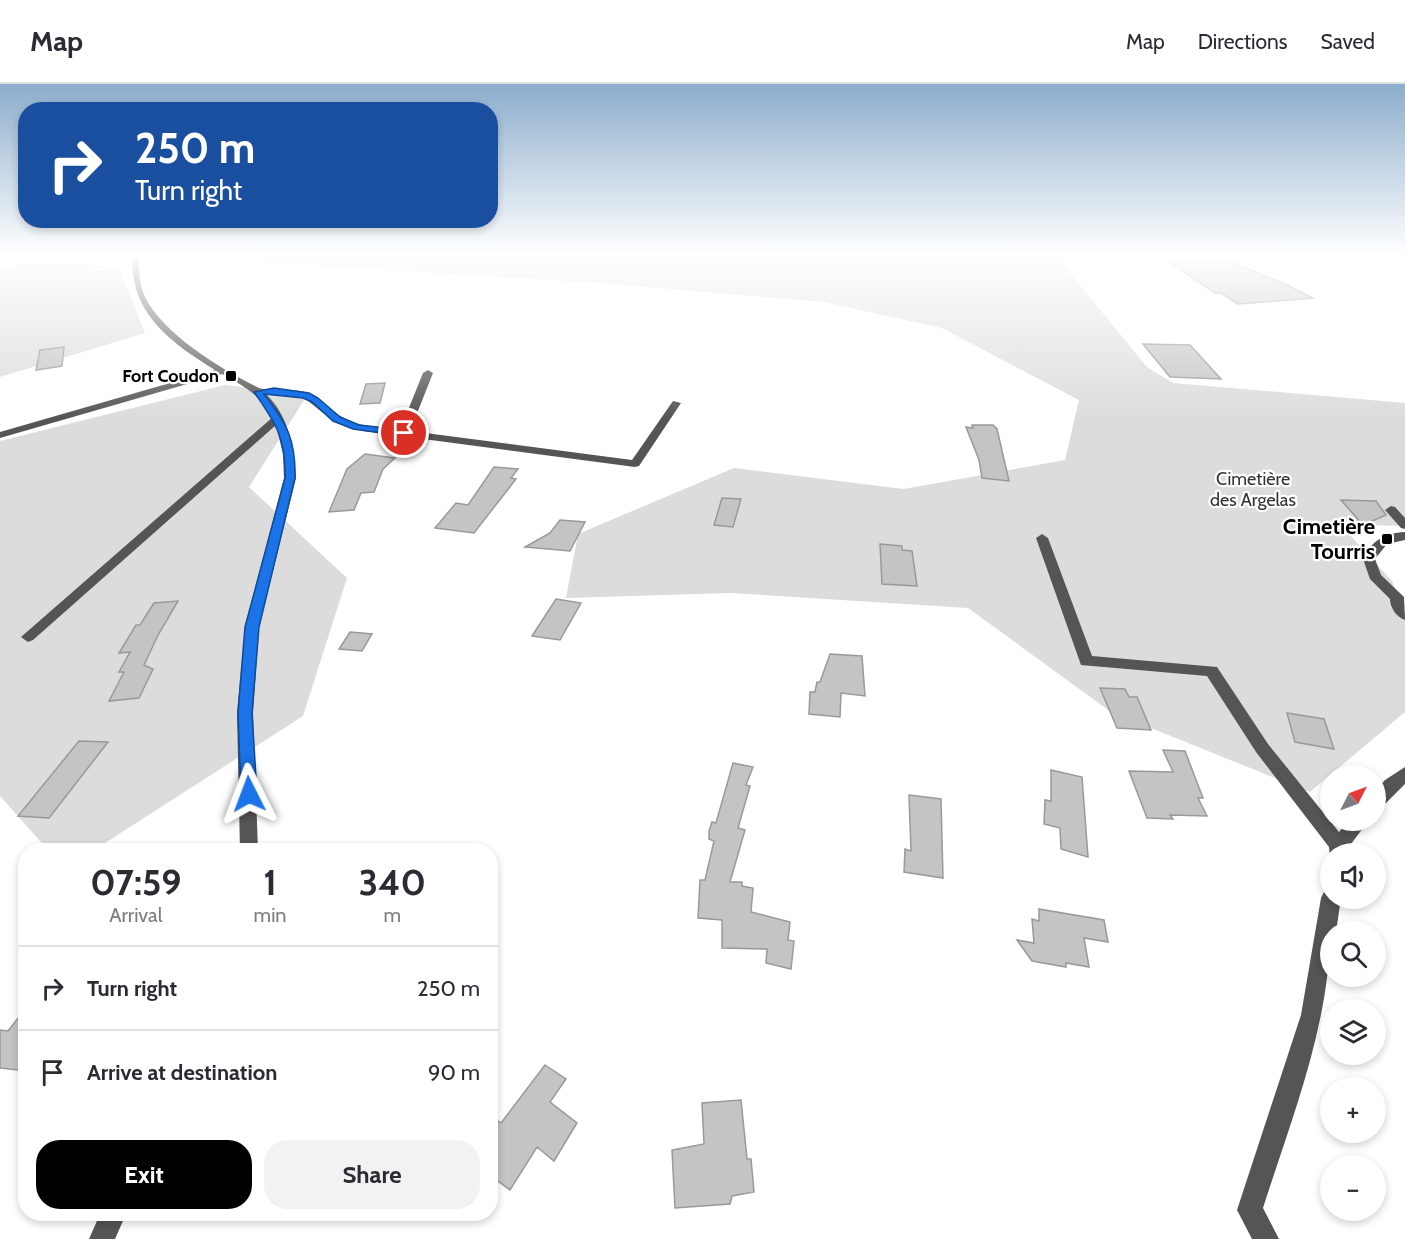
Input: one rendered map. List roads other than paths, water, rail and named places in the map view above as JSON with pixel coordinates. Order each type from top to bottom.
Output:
[{"type":"street","points":[[151,310],[175,337],[223,371],[258,392],[278,418],[290,453],[290,478],[252,627],[245,713],[249,843]]},
{"type":"street","points":[[0,435],[223,371]]},
{"type":"street","points":[[404,433],[428,373]]},
{"type":"street","points":[[258,392],[274,390],[305,395],[315,400],[337,419],[357,427],[635,464],[676,403]]},
{"type":"street","points":[[28,638],[278,418]]},
{"type":"street","points":[[1391,510],[1405,525]]},
{"type":"street","points":[[1405,536],[1387,539],[1378,544],[1370,559],[1374,576],[1384,588],[1401,594],[1397,605],[1405,615]]},
{"type":"street","points":[[1042,538],[1086,661],[1212,671],[1262,748],[1334,843]]},
{"type":"street","points":[[1386,790],[1405,774]]},
{"type":"street","points":[[1266,1239],[1250,1209],[1312,1016],[1329,909]]},
{"type":"street","points":[[102,1239],[110,1221]]},
{"type":"place","name":"Fort Coudon","points":[[231,376]]},
{"type":"place","name":"Cimetière Tourris","points":[[1387,539]]},
{"type":"park label","name":"Cimetière des Argelas","points":[[1253,489]]}]
